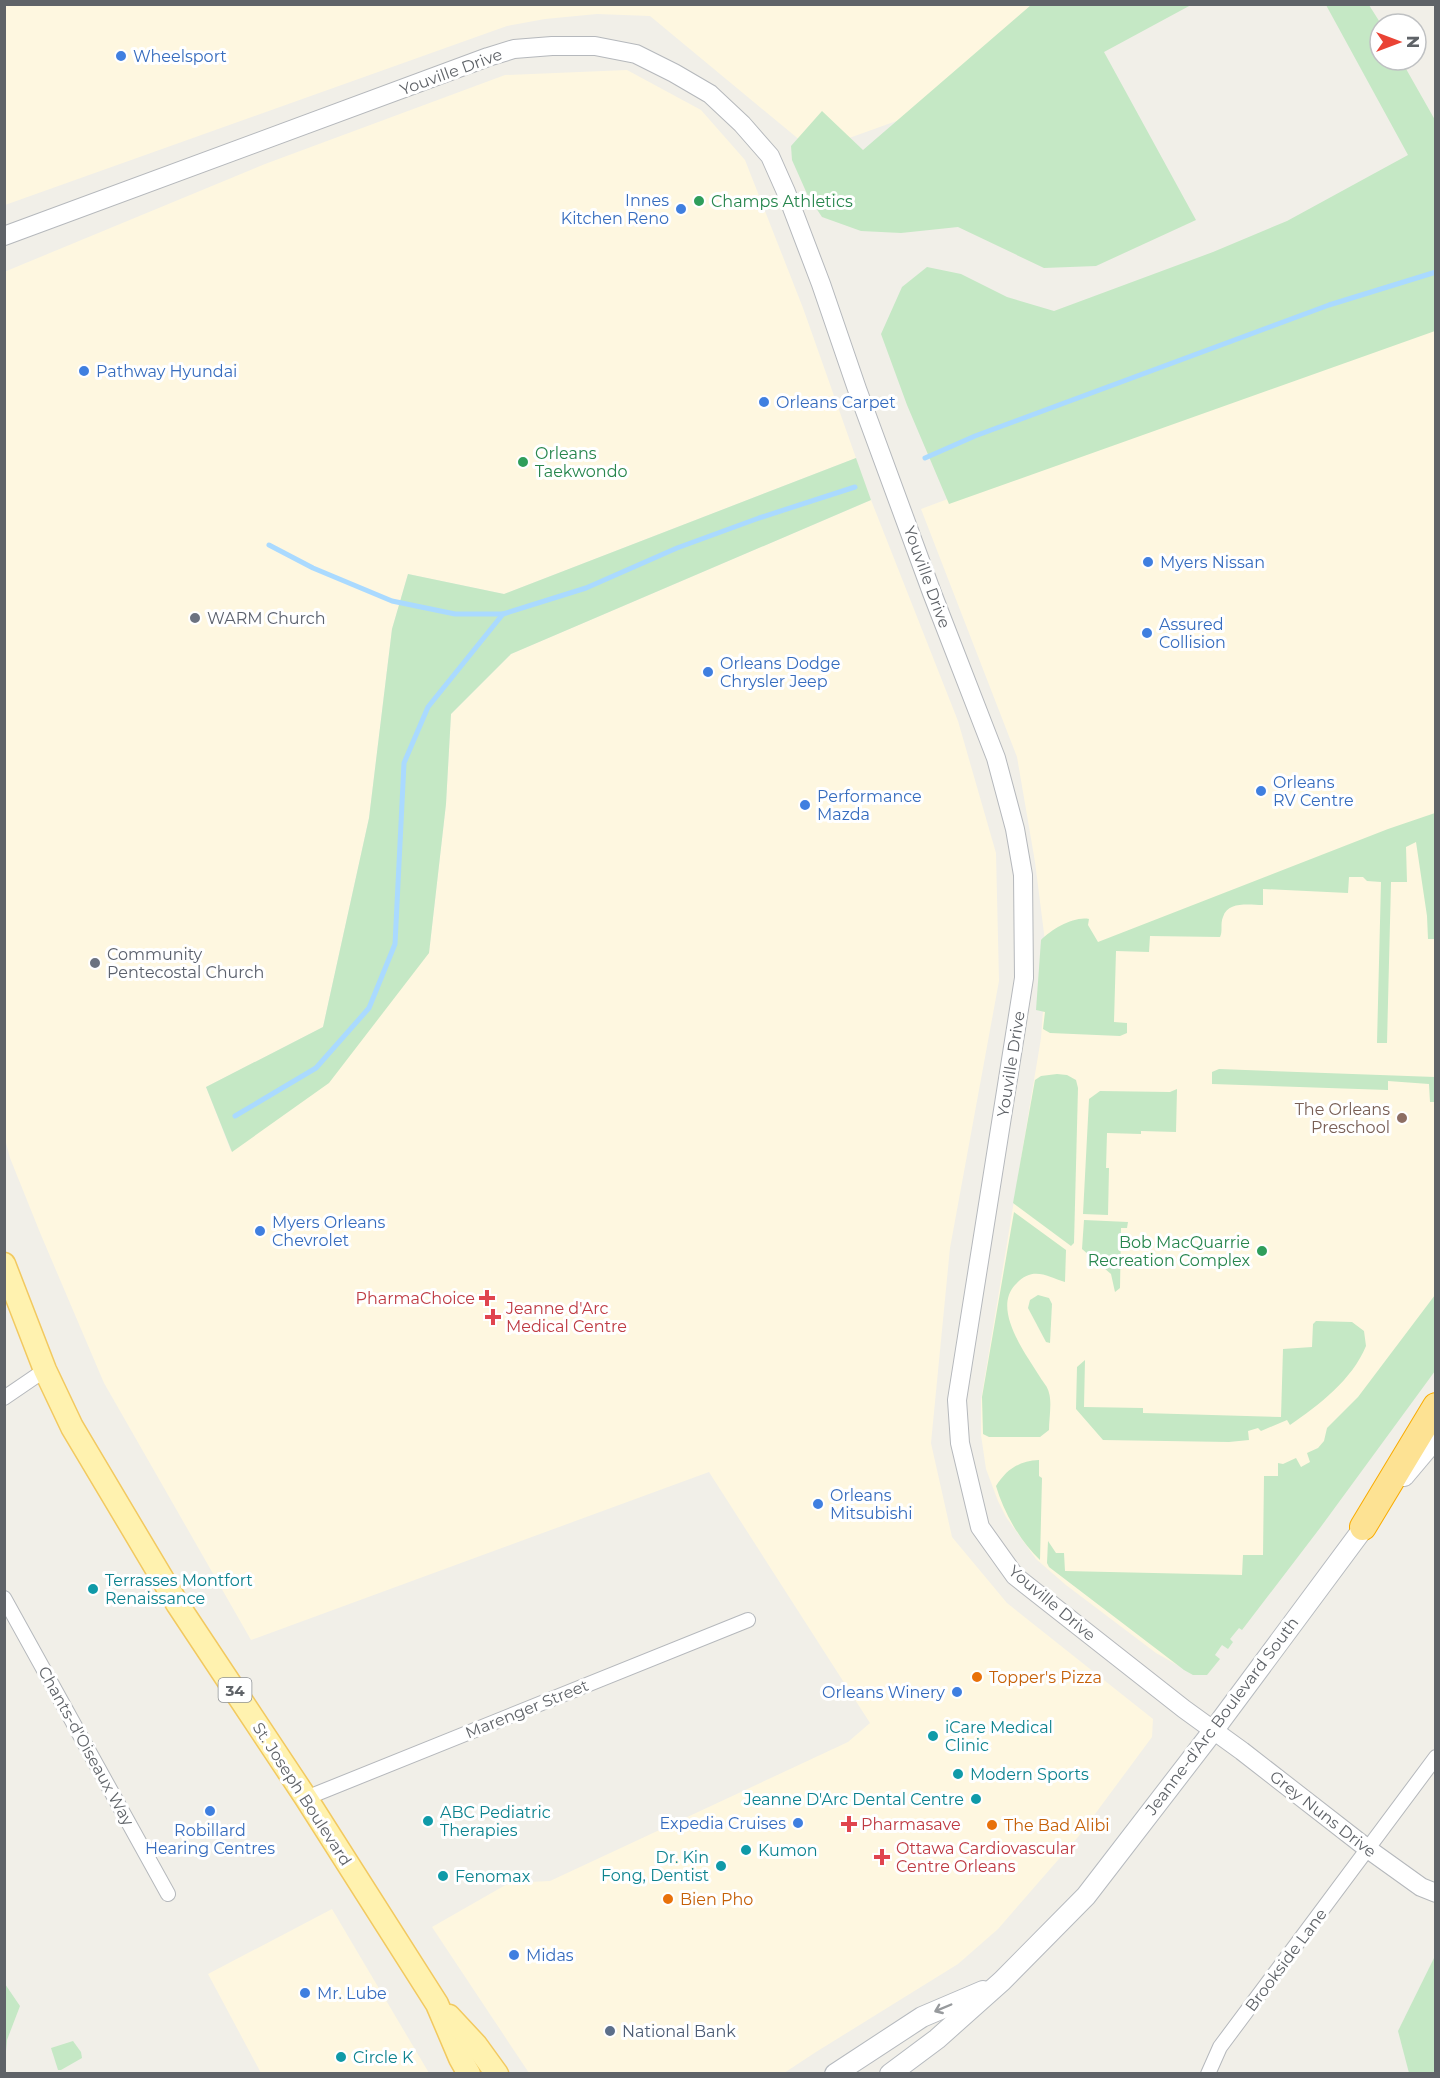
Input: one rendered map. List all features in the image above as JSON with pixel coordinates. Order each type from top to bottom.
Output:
[{"type":"highway","points":[[1363,1527],[1436,1406]]},
{"type":"main road","name":"St. Joseph Boulevard","points":[[4,1263],[45,1370],[72,1427],[178,1605],[306,1798],[437,2004],[460,2058],[469,2073]]},
{"type":"main road","name":"Jeanne-d'Arc Boulevard South","points":[[890,2073],[937,2039],[997,1985],[1086,1896],[1213,1731],[1363,1527],[1436,1438]]},
{"type":"main road","name":"Jeanne-d'Arc Boulevard South","points":[[835,2073],[922,2017],[997,1985]]},
{"type":"main road","name":"St. Joseph Boulevard","points":[[437,2004],[476,2045],[497,2073]]},
{"type":"street","name":"Youville Drive","points":[[4,236],[488,57],[514,50],[595,46],[636,54],[710,94],[742,124],[770,156],[821,284],[936,603],[996,758],[1015,829],[1023,874],[1024,978],[957,1400],[960,1443],[977,1519],[980,1527],[1015,1576],[1213,1731]]},
{"type":"street","points":[[4,1398],[45,1370]]},
{"type":"street","name":"Chants-d'Oiseaux Way","points":[[4,1598],[168,1894]]},
{"type":"street","name":"Marenger Street","points":[[306,1798],[748,1620]]},
{"type":"street","name":"Grey Nuns Drive","points":[[1213,1731],[1368,1849],[1421,1887],[1436,1893]]},
{"type":"street","name":"Brookside Lane","points":[[1208,2073],[1220,2048],[1436,1757]]},
{"type":"shaded area","points":[[4,5],[1048,5],[941,105],[813,151],[650,16],[597,14],[545,19],[507,26],[5,205]]},
{"type":"shaded area","points":[[627,70],[701,110],[745,160],[803,308],[856,458],[504,594],[408,574],[392,629],[369,818],[323,1027],[206,1087],[231,1151],[429,953],[446,804],[451,714],[511,654],[871,500],[958,721],[996,853],[999,981],[950,1248],[931,1443],[952,1537],[1007,1603],[1153,1719],[1152,1737],[1078,1837],[998,1929],[958,1964],[784,2073],[529,2073],[432,1927],[509,1883],[550,1881],[848,1742],[870,1723],[709,1472],[251,1640],[104,1383],[41,1235],[10,1158],[5,1139],[4,272],[265,164],[505,75]]},
{"type":"shaded area","points":[[1435,317],[1435,1354],[1195,1675],[1156,1653],[1066,1585],[1036,1559],[1006,1517],[986,1469],[981,1435],[981,1400],[1041,1038],[1047,957],[1035,862],[1017,757],[921,509]]},
{"type":"shaded area","points":[[332,1909],[429,2073],[261,2073],[208,1974]]},
{"type":"green space","points":[[1031,5],[1191,5],[1104,52],[1196,220],[1096,266],[1044,268],[958,227],[901,233],[861,231],[822,217],[808,196],[792,160],[791,146],[822,111],[863,150]]},
{"type":"green space","points":[[1326,5],[1369,5],[1373,12],[1368,12],[1368,72],[1408,72],[1435,120],[1435,331],[949,504],[907,405],[881,334],[902,287],[927,267],[961,274],[1007,297],[1054,311],[1213,252],[1287,221],[1408,155]]},
{"type":"green space","points":[[856,458],[871,500],[511,654],[451,714],[446,804],[429,953],[329,1083],[232,1152],[206,1087],[323,1027],[369,818],[392,629],[408,574],[504,594]]},
{"type":"green space","points":[[1435,813],[1435,939],[1428,939],[1427,916],[1416,842],[1406,847],[1407,882],[1391,882],[1387,1043],[1377,1043],[1381,882],[1367,881],[1363,877],[1349,877],[1348,893],[1263,889],[1263,905],[1240,905],[1229,908],[1222,920],[1220,937],[1150,936],[1149,952],[1116,951],[1114,1022],[1127,1023],[1127,1033],[1120,1036],[1050,1033],[1043,1029],[1045,1012],[1036,1010],[1041,940],[1057,928],[1077,919],[1089,919],[1088,925],[1098,942],[1388,829]]},
{"type":"green space","points":[[1219,1069],[1435,1077],[1435,1102],[1430,1102],[1429,1084],[1388,1081],[1388,1090],[1212,1084],[1212,1072]]},
{"type":"green space","points":[[1067,1075],[1076,1080],[1078,1088],[1074,1243],[1071,1246],[1013,1203],[1035,1080],[1041,1076]]},
{"type":"green space","points":[[1177,1089],[1176,1132],[1107,1133],[1108,1215],[1083,1214],[1089,1099],[1100,1091],[1170,1092]]},
{"type":"green space","points":[[1014,1212],[1066,1250],[1065,1282],[1046,1275],[1028,1275],[1015,1285],[1009,1295],[1007,1307],[1009,1319],[1020,1344],[1047,1387],[1050,1401],[1049,1430],[1040,1437],[989,1437],[983,1434],[982,1397]]},
{"type":"green space","points":[[1084,1220],[1128,1222],[1127,1228],[1121,1228],[1120,1288],[1115,1292],[1111,1274],[1082,1249]]},
{"type":"green space","points":[[1038,1295],[1049,1298],[1052,1304],[1050,1343],[1046,1342],[1028,1308],[1030,1300]]},
{"type":"green space","points":[[1435,1295],[1435,1371],[1242,1630],[1239,1628],[1230,1639],[1233,1642],[1228,1649],[1222,1645],[1215,1655],[1220,1659],[1207,1675],[1193,1675],[1184,1670],[1049,1567],[1047,1563],[1048,1541],[1056,1553],[1064,1553],[1065,1571],[1242,1575],[1243,1555],[1263,1555],[1264,1476],[1278,1476],[1278,1463],[1283,1464],[1296,1458],[1301,1467],[1310,1462],[1307,1453],[1318,1448],[1324,1441],[1327,1428],[1358,1397]]},
{"type":"green space","points":[[1316,1321],[1352,1322],[1364,1331],[1366,1346],[1352,1370],[1334,1391],[1290,1425],[1287,1420],[1261,1431],[1258,1428],[1248,1431],[1249,1440],[1229,1442],[1103,1440],[1076,1409],[1077,1367],[1085,1360],[1084,1407],[1143,1408],[1143,1413],[1281,1417],[1283,1349],[1312,1347],[1313,1324]]},
{"type":"green space","points":[[1039,1460],[1039,1476],[1042,1478],[1040,1560],[1014,1526],[1003,1506],[996,1486],[1014,1467],[1025,1462]]},
{"type":"green space","points":[[1435,1956],[1435,2073],[1409,2073],[1398,2031]]},
{"type":"green space","points":[[5,1984],[20,2006],[7,2040],[5,2062]]},
{"type":"green space","points":[[73,2041],[81,2052],[82,2058],[58,2070],[51,2048]]},
{"type":"waterway","points":[[925,458],[975,436],[1329,305],[1436,272]]},
{"type":"waterway","points":[[235,1116],[316,1068],[369,1008],[395,944],[404,763],[428,707],[503,614],[586,588],[677,548],[855,487]]},
{"type":"waterway","points":[[269,545],[313,568],[392,601],[455,614],[503,614]]},
{"type":"place","name":"Wheelsport","points":[[121,56]]},
{"type":"place","name":"Champs Athletics","points":[[699,201]]},
{"type":"place","name":"Innes Kitchen Reno","points":[[681,209]]},
{"type":"place","name":"Pathway Hyundai","points":[[84,371]]},
{"type":"place","name":"Orleans Carpet","points":[[764,402]]},
{"type":"place","name":"Orleans Taekwondo","points":[[523,462]]},
{"type":"place","name":"Myers Nissan","points":[[1148,562]]},
{"type":"place","name":"WARM Church","points":[[195,618]]},
{"type":"place","name":"Assured Collision","points":[[1147,633]]},
{"type":"place","name":"Orleans Dodge Chrysler Jeep","points":[[708,672]]},
{"type":"place","name":"Orleans RV Centre","points":[[1261,791]]},
{"type":"place","name":"Performance Mazda","points":[[805,805]]},
{"type":"place","name":"Community Pentecostal Church","points":[[95,963]]},
{"type":"place","name":"The Orleans Preschool","points":[[1402,1118]]},
{"type":"place","name":"Myers Orleans Chevrolet","points":[[260,1231]]},
{"type":"place","name":"Bob MacQuarrie Recreation Complex","points":[[1262,1251]]},
{"type":"place","name":"PharmaChoice","points":[[487,1298]]},
{"type":"place","name":"Jeanne d'Arc Medical Centre","points":[[493,1317]]},
{"type":"place","name":"Orleans Mitsubishi","points":[[818,1504]]},
{"type":"place","name":"Terrasses Montfort Renaissance","points":[[93,1589]]},
{"type":"place","name":"Topper's Pizza","points":[[977,1677]]},
{"type":"place","name":"Orleans Winery","points":[[957,1692]]},
{"type":"place","name":"iCare Medical Clinic","points":[[933,1736]]},
{"type":"place","name":"Modern Sports","points":[[958,1774]]},
{"type":"place","name":"Jeanne D'Arc Dental Centre","points":[[976,1799]]},
{"type":"place","name":"Robillard Hearing Centres","points":[[210,1811]]},
{"type":"place","name":"ABC Pediatric Therapies","points":[[428,1821]]},
{"type":"place","name":"Expedia Cruises","points":[[798,1823]]},
{"type":"place","name":"Pharmasave","points":[[849,1824]]},
{"type":"place","name":"The Bad Alibi","points":[[992,1825]]},
{"type":"place","name":"Kumon","points":[[746,1850]]},
{"type":"place","name":"Ottawa Cardiovascular Centre Orleans","points":[[882,1857]]},
{"type":"place","name":"Dr. Kin Fong, Dentist","points":[[721,1866]]},
{"type":"place","name":"Fenomax","points":[[443,1876]]},
{"type":"place","name":"Bien Pho","points":[[668,1899]]},
{"type":"place","name":"Midas","points":[[514,1955]]},
{"type":"place","name":"Mr. Lube","points":[[305,1993]]},
{"type":"place","name":"National Bank","points":[[610,2031]]},
{"type":"place","name":"Circle K","points":[[341,2057]]}]
